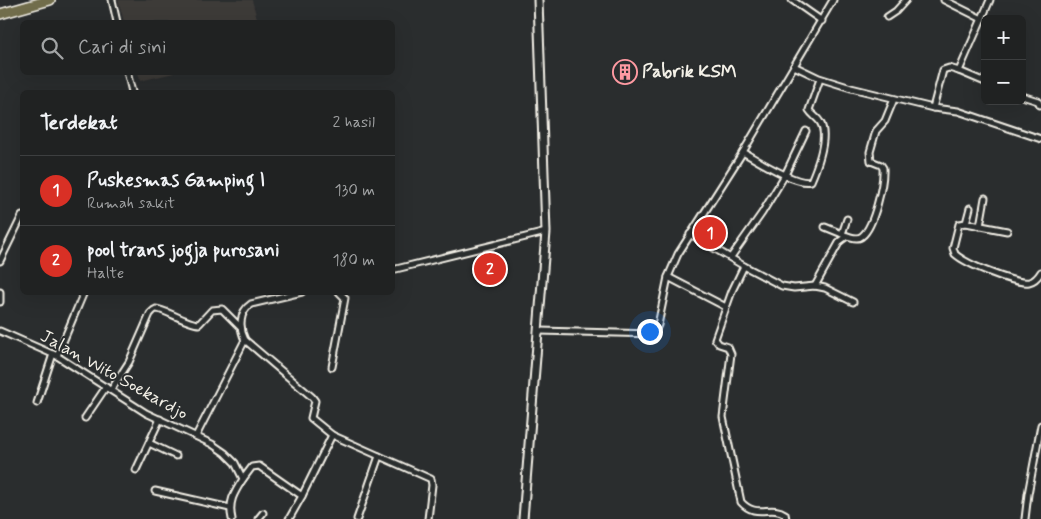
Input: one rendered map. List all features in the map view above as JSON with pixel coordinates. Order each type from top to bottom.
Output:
[{"type":"highway","points":[[0,9],[32,0]]},
{"type":"highway","points":[[0,14],[50,0]]},
{"type":"street","points":[[112,0],[117,20]]},
{"type":"street","points":[[524,519],[540,331],[546,232],[538,0]]},
{"type":"street","points":[[792,0],[822,21]]},
{"type":"street","points":[[540,331],[654,334],[658,325],[668,276],[678,254],[743,152],[833,0]]},
{"type":"street","points":[[887,17],[896,11],[906,0]]},
{"type":"street","points":[[944,0],[981,18]]},
{"type":"street","points":[[984,15],[990,0]]},
{"type":"street","points":[[959,72],[981,21]]},
{"type":"street","points":[[794,66],[820,79],[894,99],[978,116],[1041,139]]},
{"type":"street","points":[[933,108],[943,70],[949,68],[981,80]]},
{"type":"street","points":[[129,75],[132,90]]},
{"type":"street","points":[[743,152],[785,174],[807,183],[812,181],[822,148],[823,129],[809,108],[820,79]]},
{"type":"street","points":[[1026,97],[1038,101],[1040,105]]},
{"type":"street","points":[[825,227],[844,235],[859,238],[863,236],[874,217],[883,168],[881,165],[871,161],[870,152],[876,131],[885,120],[894,99]]},
{"type":"street","points":[[731,257],[762,213],[785,174],[806,131]]},
{"type":"street","points":[[980,226],[985,198]]},
{"type":"street","points":[[966,223],[970,208]]},
{"type":"street","points":[[815,286],[844,235],[848,219]]},
{"type":"street","points":[[0,261],[20,220]]},
{"type":"street","points":[[1007,231],[966,223],[959,224],[953,248],[955,254],[981,269],[1021,282],[1030,282],[1036,279],[1041,272]]},
{"type":"street","points":[[395,269],[546,232]]},
{"type":"street","points":[[690,234],[744,266],[787,288],[815,286],[825,288],[853,302]]},
{"type":"street","points":[[744,266],[726,307],[715,339],[719,344],[728,347],[731,354],[723,417],[741,502],[745,507],[753,511],[781,511],[785,514],[786,519]]},
{"type":"street","points":[[668,276],[726,307]]},
{"type":"street","points":[[0,292],[0,302]]},
{"type":"street","points":[[36,402],[83,295]]},
{"type":"street","points":[[289,295],[250,304],[243,312],[241,332],[245,340],[312,397],[314,401],[311,418],[332,435],[431,479],[428,519]]},
{"type":"street","points":[[332,367],[345,298],[342,295]]},
{"type":"street","points":[[85,418],[129,362],[150,314],[154,310],[159,309],[186,322],[199,324],[212,310],[222,309],[242,328]]},
{"type":"street","name":"Jalan Wito Soekardjo","points":[[0,332],[55,355],[146,413],[212,444],[235,463],[243,479]]},
{"type":"street","points":[[196,436],[245,340]]},
{"type":"street","points":[[136,470],[160,420]]},
{"type":"street","points":[[1025,519],[1041,425]]},
{"type":"street","points":[[289,519],[332,435]]},
{"type":"street","points":[[149,443],[176,456]]},
{"type":"street","points":[[357,519],[379,456]]},
{"type":"street","points":[[232,519],[230,508],[232,496],[252,467],[259,466],[302,496]]},
{"type":"street","points":[[155,491],[230,508]]},
{"type":"street","points":[[258,519],[263,513]]},
{"type":"shaded area","points":[[118,0],[252,0],[257,20],[123,20]]},
{"type":"shaded area","points":[[139,75],[166,75],[140,81]]},
{"type":"place","name":"Pabrik KSM","points":[[625,72]]},
{"type":"place","name":"Puskesmas Gamping I","points":[[710,233]]},
{"type":"place","name":"pool trans jogja purosani","points":[[490,269]]}]
